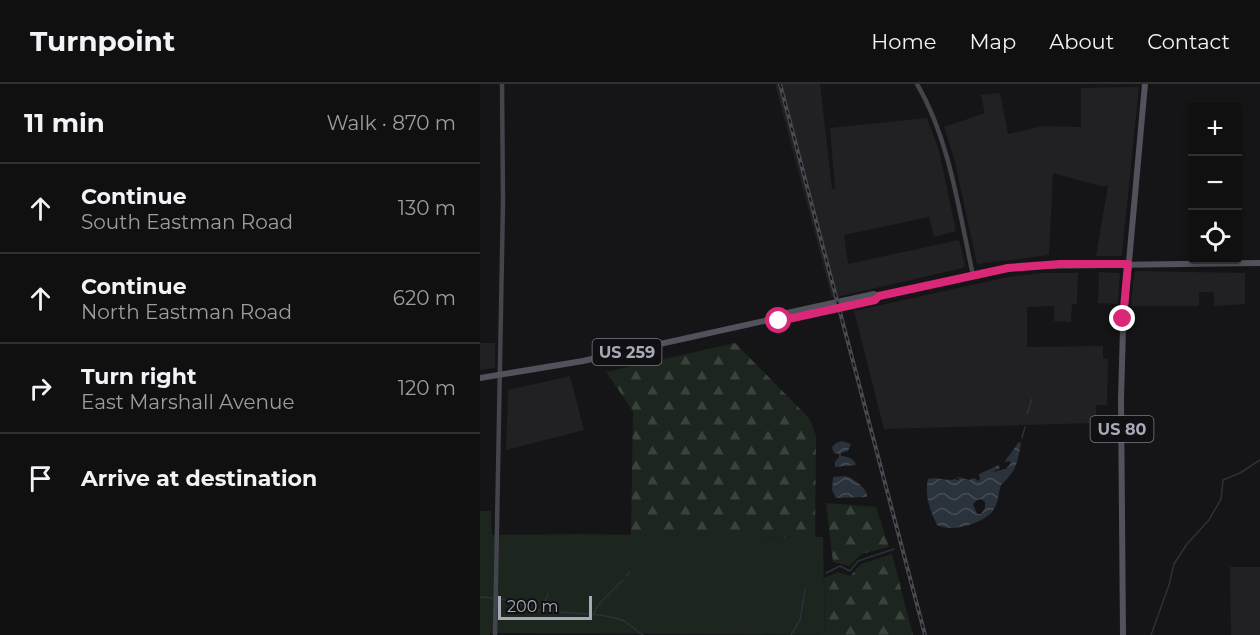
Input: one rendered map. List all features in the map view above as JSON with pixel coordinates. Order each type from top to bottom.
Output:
[{"type":"main road","name":"US 80","points":[[1123,635],[1122,354],[1145,84]]},
{"type":"main road","name":"US 259","points":[[480,378],[583,361],[773,319],[778,315],[838,305],[873,294],[879,296],[1008,268],[1046,264],[1260,263]]},
{"type":"street","points":[[495,635],[504,190],[502,84]]},
{"type":"street","points":[[917,84],[929,107],[943,144],[973,275]]},
{"type":"shaded area","points":[[775,84],[820,84],[832,189],[835,189],[830,128],[927,118],[939,151],[956,231],[934,237],[929,217],[844,235],[848,264],[959,240],[965,265],[963,268],[832,298]]},
{"type":"shaded area","points":[[1139,87],[1121,256],[1096,256],[1108,186],[1100,186],[1053,173],[1049,255],[977,264],[954,158],[944,127],[985,113],[981,95],[1000,93],[1008,134],[1043,126],[1081,127],[1081,88]]},
{"type":"shaded area","points":[[1137,271],[1245,273],[1245,304],[1214,306],[1214,292],[1199,292],[1199,306],[1131,306],[1134,273]]},
{"type":"shaded area","points":[[1099,272],[1120,273],[1118,304],[1098,303]]},
{"type":"shaded area","points":[[1042,273],[1078,273],[1077,304],[1072,304],[1071,322],[1054,321],[1054,306],[1027,307],[1027,347],[1103,346],[1103,358],[1108,359],[1107,405],[1096,405],[1096,423],[884,429],[854,311],[1008,277]]},
{"type":"shaded area","points":[[480,343],[495,343],[495,368],[480,370]]},
{"type":"shaded area","points":[[570,376],[584,430],[506,450],[508,390]]},
{"type":"shaded area","points":[[1230,567],[1260,567],[1260,635],[1231,635]]},
{"type":"green space","points":[[735,343],[809,418],[816,436],[815,537],[631,535],[633,411],[606,372]]},
{"type":"green space","points":[[826,503],[876,507],[889,547],[862,554],[849,566],[833,562]]},
{"type":"green space","points":[[480,511],[491,511],[492,535],[823,537],[825,635],[490,633],[490,635],[480,635]]},
{"type":"green space","points":[[892,554],[913,635],[825,635],[824,578],[838,572],[850,576],[861,564]]},
{"type":"water","points":[[842,441],[851,444],[848,451],[841,453],[841,456],[852,459],[856,465],[835,467],[839,454],[834,453],[832,447]]},
{"type":"water","points":[[1019,442],[1021,443],[1016,466],[1001,485],[992,512],[981,520],[958,528],[937,525],[927,497],[928,479],[958,480],[960,479],[956,477],[958,477],[969,480],[974,478],[979,481],[979,474],[999,465],[1000,468],[992,472],[1006,469],[1011,463],[1005,461]],"holes":[[[981,499],[985,502],[985,508],[981,514],[977,514],[973,504]]]},
{"type":"water","points":[[846,476],[863,487],[867,497],[836,498],[832,490],[833,477]]},
{"type":"waterway","points":[[1027,414],[1032,399]]},
{"type":"waterway","points":[[1022,438],[1025,427]]},
{"type":"waterway","points":[[1151,635],[1174,564],[1187,544],[1209,520],[1221,499],[1223,480],[1240,473],[1260,460]]},
{"type":"waterway","points":[[826,573],[840,566],[850,571],[858,561],[894,549]]},
{"type":"waterway","points":[[626,576],[630,572]]},
{"type":"waterway","points":[[593,615],[599,604],[623,580]]},
{"type":"waterway","points":[[791,635],[800,620],[805,589]]},
{"type":"waterway","points":[[541,610],[548,594]]},
{"type":"waterway","points":[[480,597],[493,598]]},
{"type":"waterway","points":[[498,599],[539,610],[615,618],[624,621],[643,635]]},
{"type":"railway","points":[[780,84],[925,635]]},
{"type":"route","points":[[779,321],[987,272],[1008,268],[1067,264],[1128,264],[1123,319]]}]
